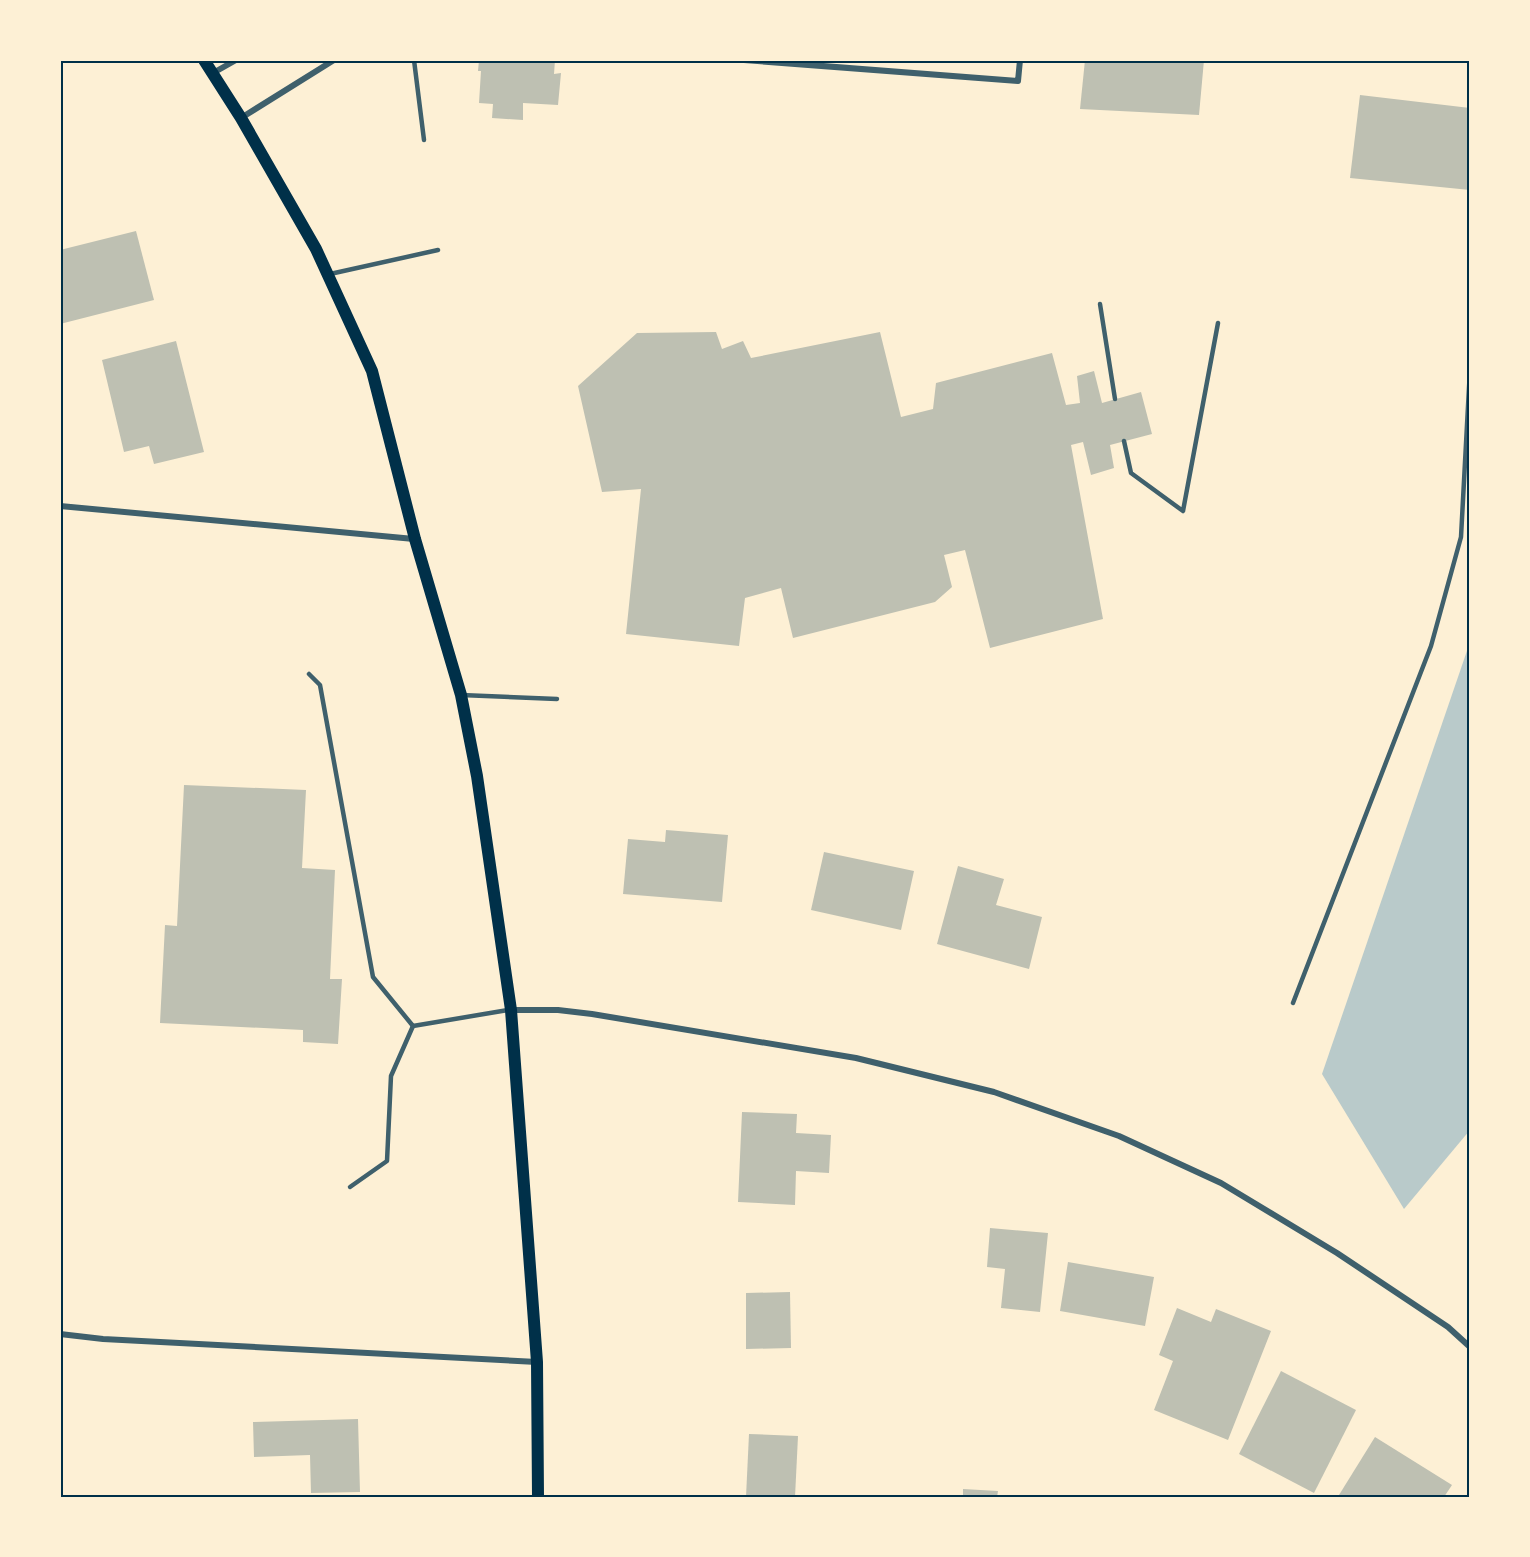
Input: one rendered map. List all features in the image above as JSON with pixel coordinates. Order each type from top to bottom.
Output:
[{"type":"main road","points":[[204,60],[241,118],[316,249],[372,371],[415,539],[461,695],[477,776],[511,1010],[537,1362],[538,1497]]},
{"type":"street","points":[[213,73],[236,60]]},
{"type":"street","points":[[241,118],[334,60]]},
{"type":"street","points":[[744,60],[1018,81],[1020,60]]},
{"type":"street","points":[[60,506],[415,539]]},
{"type":"street","points":[[511,1010],[558,1010],[592,1014],[844,1056],[994,1092],[1119,1136],[1221,1183],[1347,1259],[1448,1327],[1470,1347]]},
{"type":"street","points":[[60,1334],[103,1339],[537,1362]]},
{"type":"lane","points":[[414,60],[424,140]]},
{"type":"lane","points":[[328,274],[438,250]]},
{"type":"lane","points":[[1100,304],[1115,399]]},
{"type":"lane","points":[[1124,441],[1131,473],[1183,511],[1218,323]]},
{"type":"lane","points":[[1293,1003],[1434,635],[1461,537],[1470,369]]},
{"type":"lane","points":[[309,674],[320,685],[373,977],[413,1026]]},
{"type":"lane","points":[[461,695],[558,699]]},
{"type":"lane","points":[[413,1026],[511,1010]]},
{"type":"lane","points":[[350,1187],[387,1161],[391,1076],[413,1026]]},
{"type":"shaded area","points":[[1470,642],[1470,1130],[1404,1209],[1322,1074]]},
{"type":"building","points":[[479,60],[555,60],[554,74],[561,73],[558,105],[523,103],[523,120],[492,118],[493,104],[479,103],[481,71],[478,71]]},
{"type":"building","points":[[1085,60],[1204,60],[1199,115],[1080,109]]},
{"type":"building","points":[[1360,95],[1470,108],[1470,190],[1350,178]]},
{"type":"building","points":[[136,231],[154,300],[60,324],[60,250]]},
{"type":"building","points":[[716,332],[722,349],[743,341],[751,358],[880,332],[901,417],[933,409],[936,383],[1052,353],[1066,405],[1080,403],[1077,376],[1094,371],[1102,403],[1141,392],[1152,434],[1110,445],[1114,468],[1091,475],[1083,442],[1071,445],[1103,619],[990,648],[965,550],[944,555],[952,587],[935,602],[793,638],[781,588],[745,598],[739,646],[626,634],[641,489],[602,492],[578,386],[637,333]]},
{"type":"building","points":[[176,341],[204,452],[154,464],[149,446],[124,452],[102,360]]},
{"type":"building","points":[[184,785],[306,790],[302,868],[335,870],[330,979],[342,979],[338,1044],[303,1042],[303,1030],[160,1023],[165,925],[177,926]]},
{"type":"building","points":[[666,830],[728,835],[722,902],[623,894],[628,839],[665,842]]},
{"type":"building","points":[[824,852],[914,871],[901,930],[811,910]]},
{"type":"building","points":[[958,866],[1004,879],[996,905],[1042,917],[1029,969],[937,944]]},
{"type":"building","points":[[742,1112],[797,1114],[796,1133],[831,1135],[829,1173],[796,1171],[795,1205],[738,1202]]},
{"type":"building","points":[[990,1228],[1048,1233],[1040,1312],[1001,1308],[1005,1269],[987,1267]]},
{"type":"building","points":[[1068,1262],[1154,1277],[1145,1326],[1060,1311]]},
{"type":"building","points":[[790,1292],[791,1348],[746,1349],[746,1293]]},
{"type":"building","points":[[1177,1308],[1211,1322],[1216,1309],[1271,1331],[1228,1440],[1154,1410],[1173,1361],[1159,1355]]},
{"type":"building","points":[[1281,1371],[1356,1410],[1314,1493],[1239,1454]]},
{"type":"building","points":[[358,1419],[360,1492],[311,1493],[310,1455],[254,1457],[253,1422]]},
{"type":"building","points":[[749,1434],[798,1436],[795,1497],[746,1497]]},
{"type":"building","points":[[1375,1437],[1452,1485],[1444,1497],[1339,1495]]},
{"type":"building","points":[[963,1489],[998,1491],[997,1497],[963,1497]]}]
